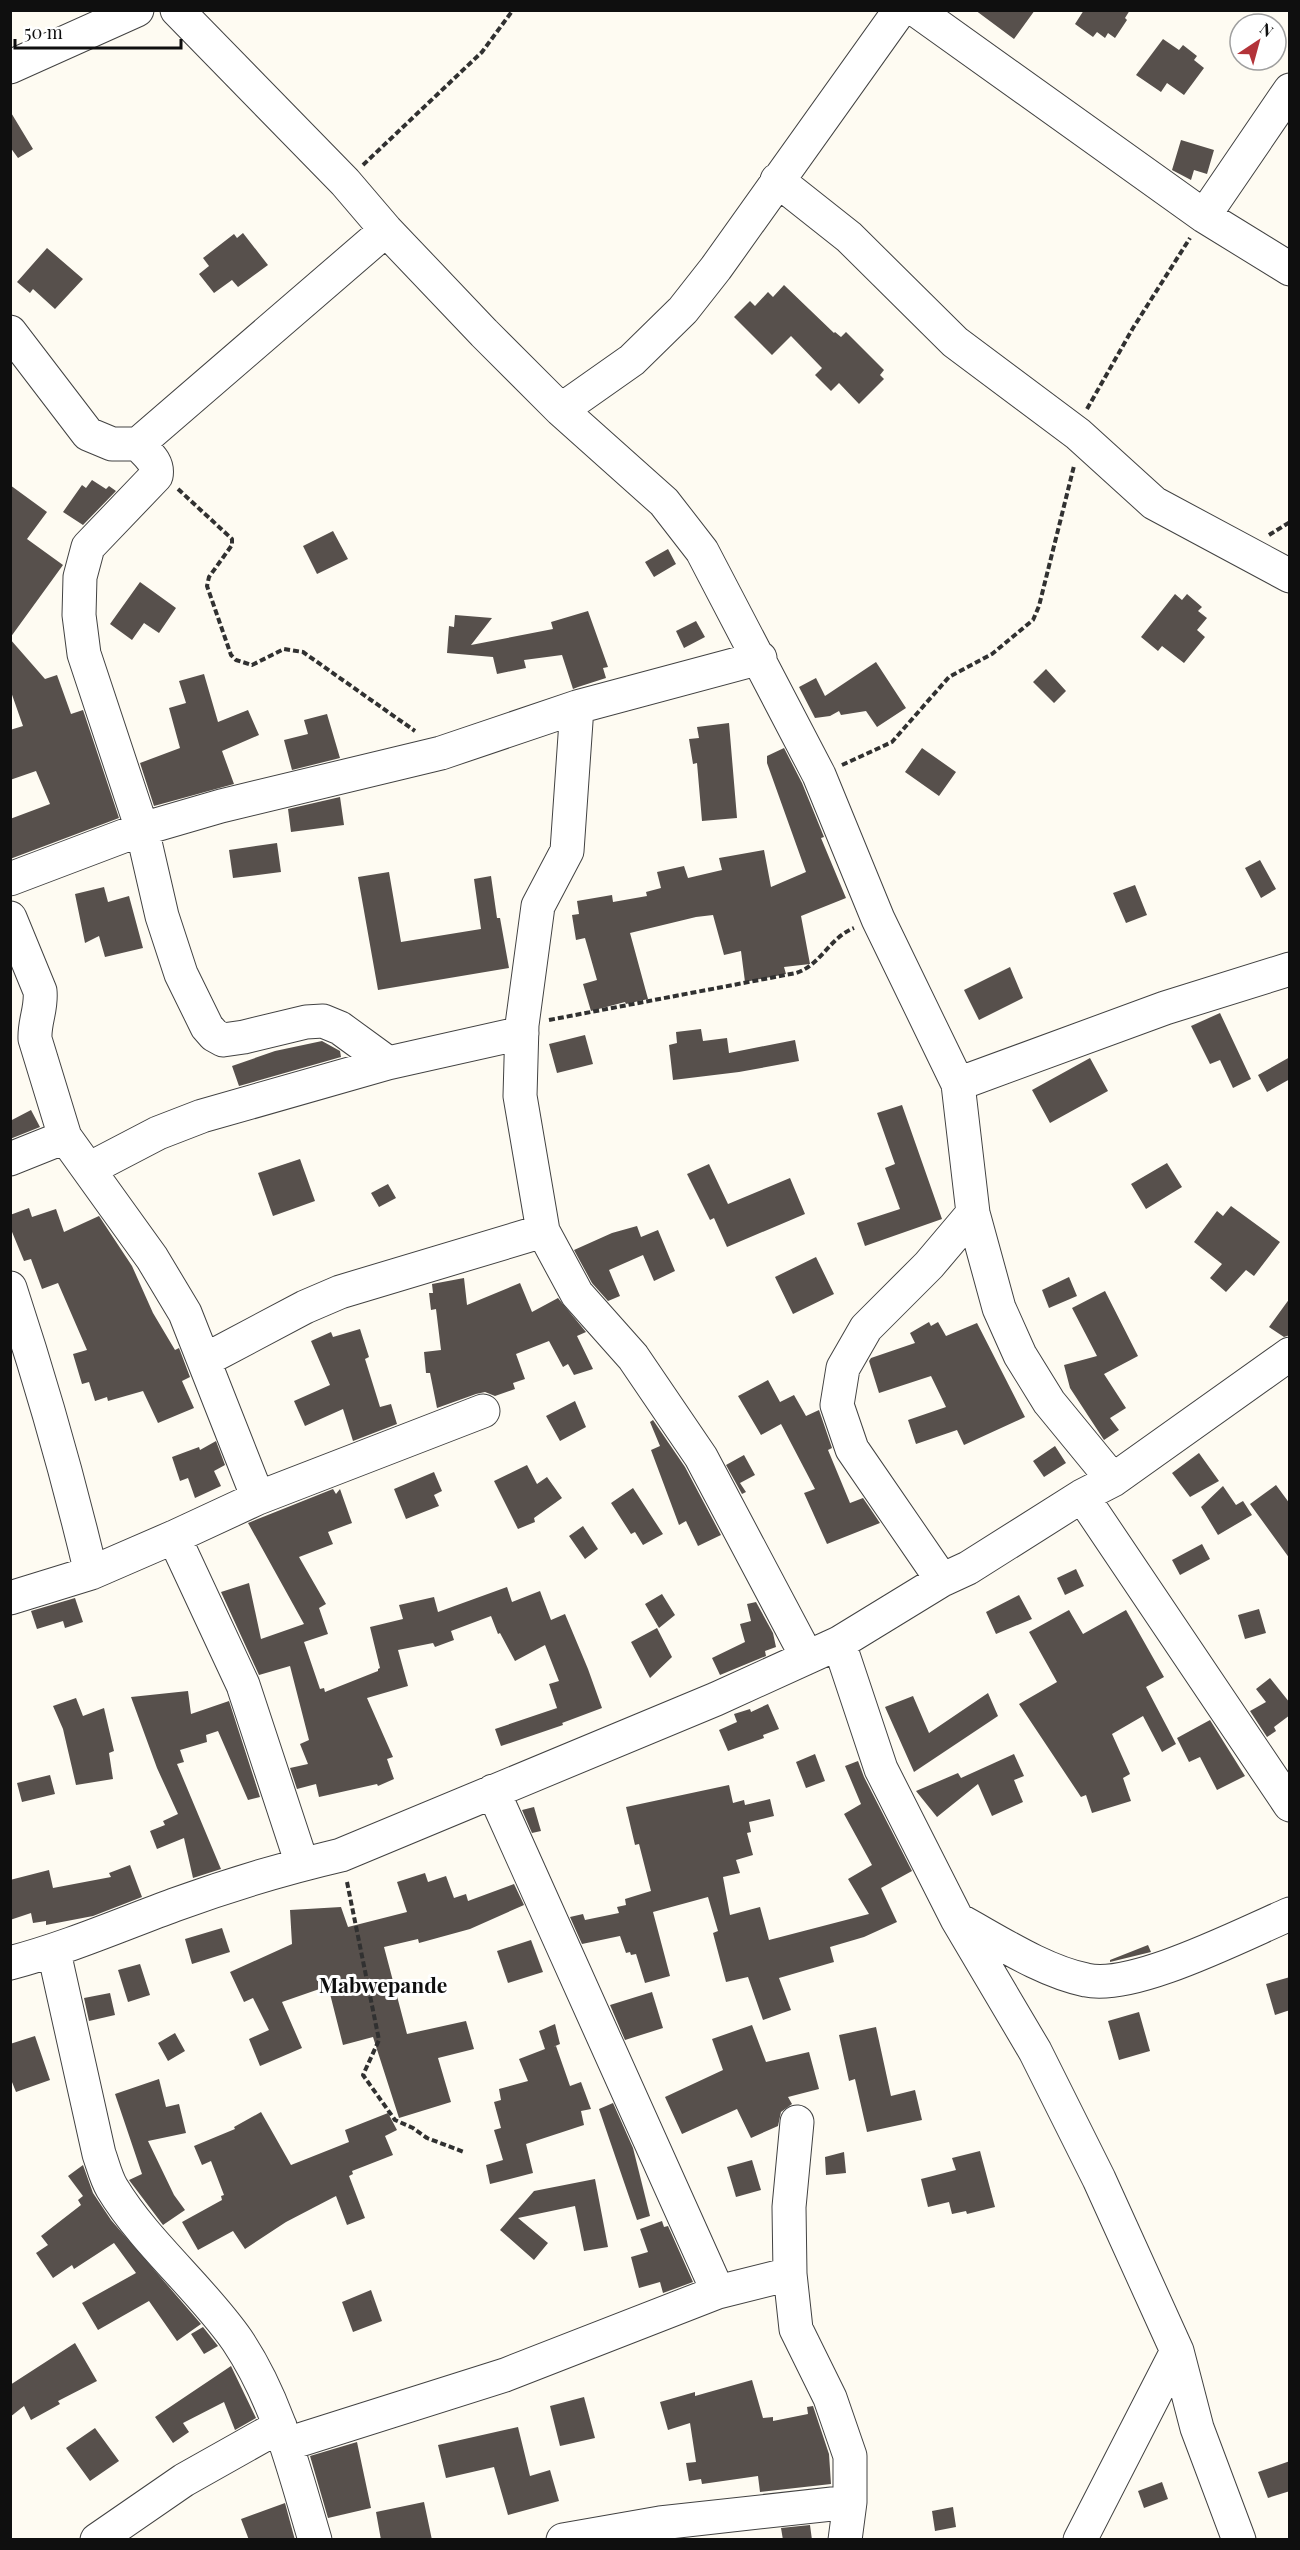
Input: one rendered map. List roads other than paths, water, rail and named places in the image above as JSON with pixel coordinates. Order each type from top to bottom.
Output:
[{"type":"street","points":[[10,67],[137,10]]},
{"type":"street","points":[[177,10],[345,182],[386,230],[561,410],[664,502],[702,551],[760,658],[819,775],[878,919],[958,1084],[973,1213],[999,1308],[1020,1355],[1049,1402],[1113,1480]]},
{"type":"street","points":[[561,410],[632,360],[659,336],[716,268],[900,10]]},
{"type":"street","points":[[916,10],[1204,216],[1290,269]]},
{"type":"street","points":[[1204,216],[1290,90]]},
{"type":"street","points":[[777,180],[849,237],[955,342],[1078,434],[1154,502],[1290,576]]},
{"type":"street","points":[[10,332],[88,434],[112,444],[138,444],[386,230]]},
{"type":"street","points":[[138,444],[154,461],[157,471],[153,479],[88,547],[83,561],[79,595],[84,654],[142,829],[162,916],[181,974],[207,1027],[223,1040],[306,1022],[323,1021],[340,1028],[388,1064]]},
{"type":"street","points":[[10,879],[142,829],[222,806],[445,752],[577,707],[760,658]]},
{"type":"street","points":[[577,707],[567,851],[537,906],[522,1029],[520,1096],[543,1231],[577,1294],[633,1357],[701,1456],[807,1657]]},
{"type":"street","points":[[10,918],[40,991],[41,1000],[35,1039],[65,1137],[152,1258],[185,1312],[258,1497]]},
{"type":"street","points":[[958,1084],[1165,1008],[1290,969]]},
{"type":"street","points":[[89,1169],[181,1123],[388,1064],[522,1029]]},
{"type":"street","points":[[10,1159],[65,1137]]},
{"type":"street","points":[[942,1580],[852,1449],[837,1406],[843,1368],[866,1328],[929,1264],[973,1213]]},
{"type":"street","points":[[205,1360],[305,1307],[340,1292],[543,1231]]},
{"type":"street","points":[[10,1288],[45,1393],[91,1573]]},
{"type":"street","points":[[10,1963],[54,1952],[176,1904],[302,1864],[341,1855],[716,1699],[839,1643],[942,1580],[968,1568],[1082,1496],[1113,1480],[1290,1354]]},
{"type":"street","points":[[10,1598],[91,1573],[174,1538],[258,1497],[483,1411]]},
{"type":"street","points":[[1082,1496],[1290,1804]]},
{"type":"street","points":[[174,1538],[243,1685],[302,1864]]},
{"type":"street","points":[[839,1643],[881,1769],[957,1919],[1035,2051],[1099,2179],[1178,2351],[1197,2428],[1239,2540]]},
{"type":"street","points":[[493,1791],[718,2292]]},
{"type":"street","points":[[957,1919],[1050,1968],[1087,1981],[1125,1980],[1192,1957],[1290,1914]]},
{"type":"street","points":[[54,1952],[99,2154],[110,2186],[132,2216],[235,2338],[260,2378],[284,2435],[315,2540]]},
{"type":"street","points":[[797,2122],[789,2207],[790,2274],[796,2329],[830,2398],[850,2456],[850,2502],[845,2540]]},
{"type":"street","points":[[97,2540],[184,2480],[284,2435],[505,2375],[718,2292],[790,2274]]},
{"type":"street","points":[[1080,2540],[1178,2351]]},
{"type":"street","points":[[563,2540],[660,2523],[850,2502]]},
{"type":"district","name":"Mabwepande","points":[[383,1986]]}]
